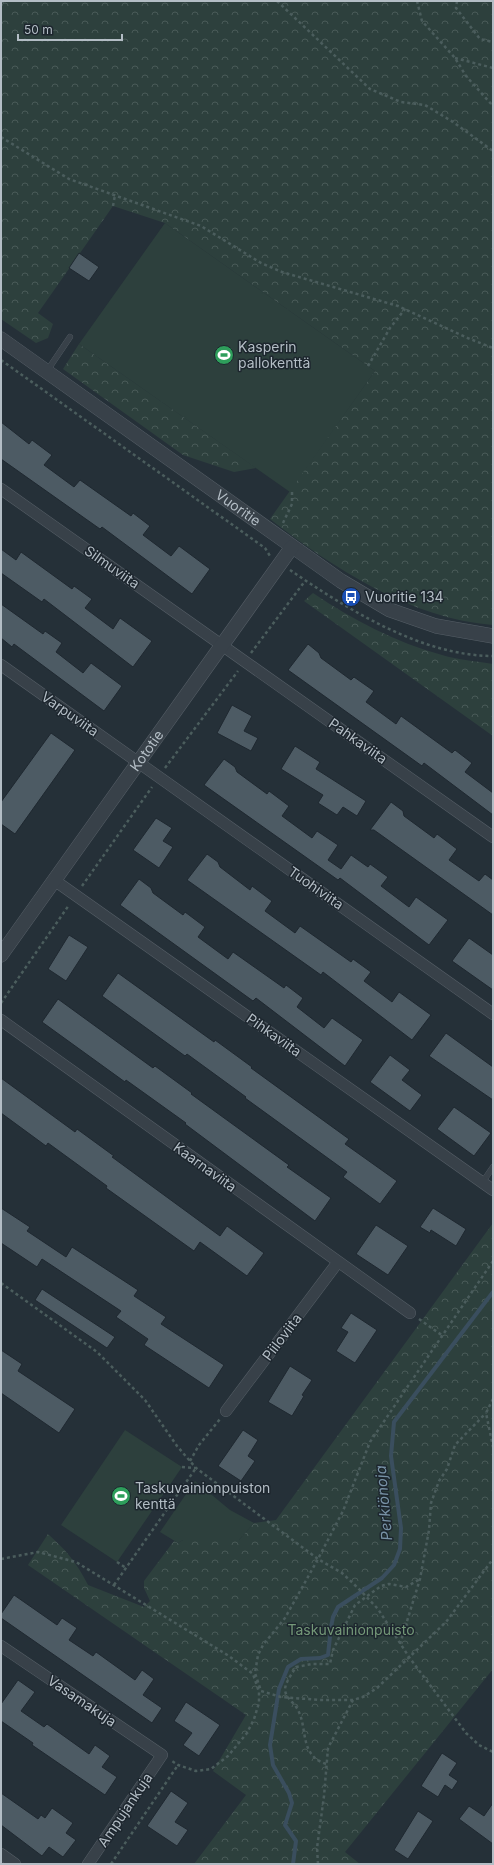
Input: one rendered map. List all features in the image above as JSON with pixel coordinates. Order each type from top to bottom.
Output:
[{"type":"street","name":"Vuoritie","points":[[1,339],[341,582],[390,610],[436,626],[493,636]]},
{"type":"street","name":"Silmuviita","points":[[1,489],[222,645]]},
{"type":"street","name":"Kototie","points":[[1,955],[292,547]]},
{"type":"street","name":"Pahkaviita","points":[[222,645],[493,837]]},
{"type":"street","name":"Varpuviita","points":[[1,665],[139,762]]},
{"type":"street","name":"Tuohiviita","points":[[139,762],[493,1014]]},
{"type":"street","name":"Pihkaviita","points":[[54,880],[493,1190]]},
{"type":"street","name":"Kaarnaviita","points":[[1,1020],[410,1313]]},
{"type":"street","name":"Piiloviita","points":[[226,1411],[338,1262]]},
{"type":"street","name":"Vasamakuja","points":[[1,1646],[162,1755]]},
{"type":"street","name":"Ampujankuja","points":[[88,1864],[162,1755]]},
{"type":"street","points":[[1,1854],[15,1864]]},
{"type":"lane","points":[[46,372],[70,337]]},
{"type":"lane","points":[[482,1183],[493,1167]]},
{"type":"path","points":[[1,2],[7,1]]},
{"type":"path","points":[[277,1],[370,89],[400,102],[425,105],[453,122],[493,151]]},
{"type":"path","points":[[417,1],[422,21],[455,58],[466,76],[493,106]]},
{"type":"path","points":[[457,1],[456,8],[480,39],[493,42]]},
{"type":"path","points":[[455,58],[493,68]]},
{"type":"path","points":[[1,137],[69,179],[201,226],[261,263],[282,272],[398,306],[493,348]]},
{"type":"path","points":[[113,206],[115,195]]},
{"type":"path","points":[[368,366],[390,328],[405,309]]},
{"type":"path","points":[[265,548],[283,524],[292,504],[292,489]]},
{"type":"path","points":[[1,1003],[159,776],[305,581]]},
{"type":"path","points":[[162,1755],[178,1765],[196,1771],[211,1769],[228,1756],[247,1733],[254,1719],[259,1703],[260,1692],[254,1673],[258,1655],[263,1645],[285,1618],[318,1559],[343,1511],[370,1442],[493,1261]]},
{"type":"path","points":[[1,1283],[97,1352],[145,1400],[177,1446],[196,1468],[239,1502],[318,1559],[342,1573],[366,1595],[378,1609],[409,1658],[466,1733],[479,1745],[493,1752]]},
{"type":"path","points":[[410,1313],[443,1336]]},
{"type":"path","points":[[400,1644],[420,1579],[429,1530],[431,1503],[439,1481],[447,1469],[455,1445],[486,1413],[493,1399]]},
{"type":"path","points":[[190,1461],[199,1445],[226,1411]]},
{"type":"path","points":[[486,1413],[493,1447]]},
{"type":"path","points":[[182,1467],[196,1468]]},
{"type":"path","points":[[114,1586],[196,1468]]},
{"type":"path","points":[[1,1559],[38,1552],[76,1562],[254,1673]]},
{"type":"path","points":[[260,1692],[287,1698],[320,1700],[353,1700],[363,1697],[377,1688],[446,1622],[493,1559]]},
{"type":"path","points":[[117,1562],[126,1568]]},
{"type":"path","points":[[326,1764],[319,1762],[304,1740],[298,1710],[287,1698],[285,1690],[288,1680],[296,1667],[312,1664],[330,1664],[336,1643],[355,1605],[366,1595],[381,1586],[389,1584],[406,1587],[420,1579]]},
{"type":"path","points":[[318,1864],[317,1848],[328,1748],[353,1700]]},
{"type":"path","points":[[111,1864],[178,1765]]},
{"type":"green space","points":[[1,1],[493,1],[493,625],[463,621],[433,613],[403,602],[347,572],[320,555],[270,519],[375,371],[165,223],[113,206],[38,313],[53,324],[48,338],[36,343],[1,319]]},
{"type":"green space","name":"Kasperin pallokenttä","points":[[165,223],[375,371],[290,492],[79,344]]},
{"type":"green space","points":[[79,344],[256,468],[234,472],[183,455],[63,369]]},
{"type":"green space","points":[[313,593],[359,621],[408,644],[448,657],[493,664],[493,736],[304,601]]},
{"type":"green space","name":"Taskuvainionpuisto","points":[[493,1223],[493,1669],[345,1852],[360,1864],[194,1864],[246,1795],[213,1771],[246,1715],[28,1565],[48,1534],[71,1557],[88,1585],[144,1607],[150,1601],[144,1588],[144,1581],[174,1541],[178,1543],[183,1540],[239,1540],[254,1523],[276,1520]]},
{"type":"green space","name":"Taskuvainionpuiston kenttä","points":[[125,1430],[182,1467],[117,1562],[61,1525]]},
{"type":"green space","points":[[195,1481],[230,1510],[254,1523],[239,1540],[183,1540],[178,1543],[160,1532]]},
{"type":"building","points":[[79,253],[99,267],[89,281],[69,268]]},
{"type":"building","points":[[1,422],[29,444],[32,440],[52,455],[44,465],[74,487],[80,480],[131,516],[133,513],[150,526],[143,535],[171,556],[179,546],[210,569],[192,594],[102,527],[100,529],[1,459]]},
{"type":"building","points":[[1,549],[16,560],[21,552],[72,589],[74,586],[92,599],[85,608],[113,629],[120,618],[152,641],[133,667],[44,599],[42,602],[1,573]]},
{"type":"building","points":[[1,604],[43,634],[45,631],[62,643],[56,652],[83,673],[91,663],[122,686],[104,711],[14,644],[12,647],[1,638]]},
{"type":"building","points":[[308,644],[319,653],[321,658],[351,680],[354,677],[374,691],[366,702],[396,724],[401,716],[452,753],[455,750],[472,763],[465,772],[493,793],[493,815],[424,763],[422,766],[288,670]]},
{"type":"building","points":[[232,705],[252,716],[244,731],[258,738],[251,751],[217,733]]},
{"type":"building","points":[[51,733],[75,750],[15,834],[1,824],[1,802]]},
{"type":"building","points":[[295,746],[320,762],[316,769],[366,801],[357,816],[343,807],[337,815],[318,803],[323,795],[281,769]]},
{"type":"building","points":[[224,759],[235,767],[237,772],[267,794],[269,791],[289,806],[282,816],[312,838],[317,831],[338,845],[328,860],[341,869],[351,855],[368,867],[370,864],[388,877],[381,886],[409,907],[416,897],[448,920],[429,945],[340,878],[338,880],[204,785]]},
{"type":"building","points":[[391,802],[403,811],[404,816],[434,838],[437,834],[457,849],[449,860],[479,881],[485,874],[493,880],[493,915],[374,830],[370,830]]},
{"type":"building","points":[[156,818],[172,828],[163,841],[173,847],[159,868],[133,850]]},
{"type":"building","points":[[207,854],[218,862],[220,867],[250,890],[252,886],[272,901],[265,911],[295,933],[300,926],[351,962],[353,959],[371,972],[364,981],[392,1002],[399,992],[431,1015],[412,1040],[323,972],[321,975],[187,880]]},
{"type":"building","points":[[139,879],[151,888],[153,893],[183,915],[185,912],[205,927],[198,937],[228,959],[233,952],[284,988],[286,985],[303,998],[297,1007],[324,1028],[332,1018],[363,1040],[345,1066],[256,998],[253,1001],[120,905]]},
{"type":"building","points":[[69,935],[88,947],[66,981],[48,969]]},
{"type":"building","points":[[469,938],[493,955],[493,990],[452,961]]},
{"type":"building","points":[[118,973],[214,1042],[215,1040],[349,1139],[345,1144],[397,1181],[380,1204],[343,1177],[347,1172],[187,1054],[185,1056],[102,996]]},
{"type":"building","points":[[58,999],[153,1068],[155,1066],[289,1165],[287,1167],[331,1198],[315,1221],[185,1124],[186,1123],[126,1080],[125,1082],[42,1022]]},
{"type":"building","points":[[446,1033],[493,1067],[493,1100],[429,1056]]},
{"type":"building","points":[[390,1055],[410,1070],[402,1080],[422,1095],[410,1111],[370,1082]]},
{"type":"building","points":[[1,1078],[75,1132],[77,1129],[114,1156],[112,1157],[220,1236],[227,1226],[264,1253],[247,1276],[200,1242],[194,1251],[106,1188],[107,1186],[48,1143],[46,1146],[1,1113]]},
{"type":"building","points":[[454,1107],[491,1133],[474,1156],[437,1129]]},
{"type":"building","points":[[1,1208],[30,1227],[27,1231],[66,1257],[72,1247],[138,1290],[134,1296],[166,1317],[161,1324],[224,1365],[209,1388],[144,1345],[148,1339],[116,1317],[121,1311],[42,1259],[37,1267],[1,1243]]},
{"type":"building","points":[[433,1208],[466,1229],[456,1246],[431,1230],[430,1233],[420,1227]]},
{"type":"building","points":[[376,1225],[408,1246],[388,1275],[356,1254]]},
{"type":"building","points":[[42,1289],[115,1337],[107,1348],[35,1300]]},
{"type":"building","points":[[351,1313],[377,1330],[355,1363],[336,1351],[348,1332],[341,1328]]},
{"type":"building","points":[[1,1350],[22,1364],[18,1371],[75,1409],[59,1433],[1,1393]]},
{"type":"building","points":[[290,1366],[312,1380],[302,1395],[304,1396],[292,1416],[268,1402]]},
{"type":"building","points":[[243,1430],[258,1440],[248,1456],[255,1461],[241,1481],[218,1466]]},
{"type":"building","points":[[14,1595],[57,1625],[62,1618],[77,1628],[69,1640],[93,1656],[96,1652],[135,1680],[142,1670],[154,1679],[143,1695],[162,1708],[152,1723],[1,1618],[1,1614]]},
{"type":"building","points":[[18,1680],[35,1692],[21,1711],[44,1727],[47,1724],[89,1754],[95,1745],[110,1756],[102,1767],[117,1777],[105,1795],[32,1745],[33,1743],[1,1721],[1,1704]]},
{"type":"building","points":[[186,1702],[220,1725],[199,1756],[183,1745],[192,1733],[174,1721]]},
{"type":"building","points":[[442,1753],[457,1763],[449,1775],[458,1781],[452,1790],[445,1785],[438,1797],[421,1786]]},
{"type":"building","points":[[171,1791],[188,1803],[175,1822],[188,1830],[177,1846],[147,1826]]},
{"type":"building","points":[[1,1793],[38,1819],[41,1815],[45,1818],[52,1808],[73,1823],[66,1833],[76,1840],[63,1857],[49,1847],[42,1856],[1,1825]]},
{"type":"building","points":[[493,1803],[493,1844],[459,1819],[469,1806],[484,1816]]},
{"type":"building","points":[[418,1811],[433,1821],[408,1859],[394,1850]]},
{"type":"waterway","name":"Perkiönoja","points":[[293,1864],[296,1841],[285,1825],[292,1803],[289,1793],[273,1765],[270,1745],[279,1689],[288,1667],[301,1659],[320,1658],[328,1655],[333,1617],[338,1607],[382,1578],[394,1565],[400,1549],[401,1528],[391,1456],[394,1422],[493,1292]]},
{"type":"place","name":"Kasperin pallokenttä","points":[[224,355]]},
{"type":"place","name":"Vuoritie 134","points":[[351,597]]},
{"type":"place","name":"Taskuvainionpuiston kenttä","points":[[121,1496]]}]
